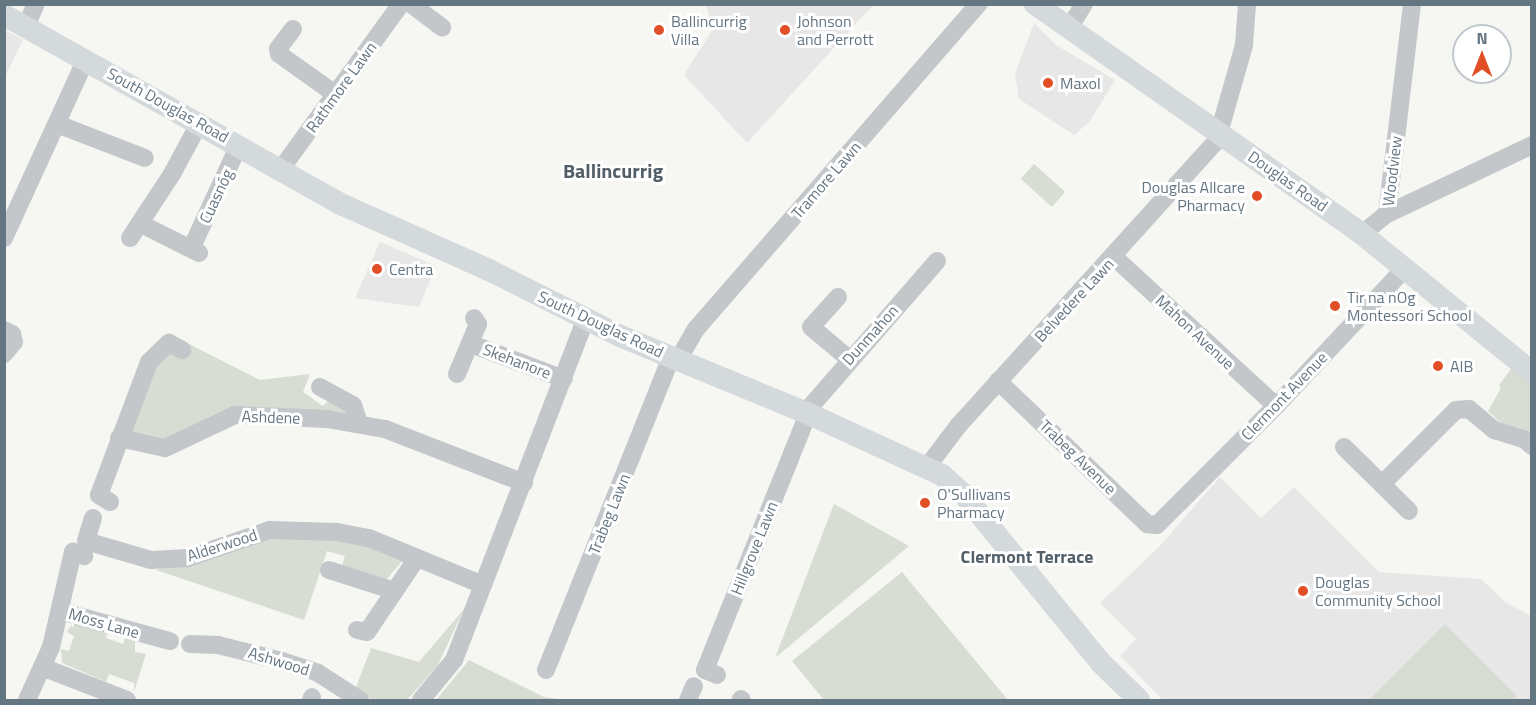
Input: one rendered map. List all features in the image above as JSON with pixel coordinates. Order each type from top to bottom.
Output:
[{"type":"main road","name":"Douglas Road","points":[[1035,4],[1362,234],[1406,267],[1532,372]]},
{"type":"main road","name":"South Douglas Road","points":[[4,15],[200,122],[336,201],[489,270],[585,320],[807,413],[927,467],[964,495],[1101,663],[1139,700]]},
{"type":"street","points":[[26,26],[36,4]]},
{"type":"street","name":"Rathmore Lawn","points":[[281,169],[401,4]]},
{"type":"street","points":[[411,4],[442,27]]},
{"type":"street","name":"Tramore Lawn","points":[[675,358],[696,329],[979,4]]},
{"type":"street","points":[[1069,28],[1084,4]]},
{"type":"street","name":"Belvedere Lawn","points":[[927,467],[998,381],[1114,257],[1216,141],[1244,45],[1247,4]]},
{"type":"street","name":"Woodview","points":[[1387,214],[1412,4]]},
{"type":"street","points":[[294,29],[278,49],[279,54],[335,94]]},
{"type":"street","points":[[4,238],[12,204],[57,124],[86,59]]},
{"type":"street","points":[[130,238],[172,174],[200,122]]},
{"type":"street","points":[[57,124],[145,158]]},
{"type":"street","name":"Cuasnóg","points":[[149,228],[195,250],[239,145]]},
{"type":"street","name":"Woodview","points":[[1387,214],[1532,145]]},
{"type":"street","points":[[1362,234],[1387,214]]},
{"type":"street","name":"Mahon Avenue","points":[[1114,257],[1276,406]]},
{"type":"street","name":"Dunmahon","points":[[807,413],[907,284],[938,261]]},
{"type":"street","name":"Clermont Avenue","points":[[1161,523],[1276,406],[1406,267]]},
{"type":"street","points":[[838,297],[812,327],[849,359]]},
{"type":"street","name":"Skehanore","points":[[457,374],[478,324],[474,318]]},
{"type":"street","points":[[421,700],[454,660],[585,320]]},
{"type":"street","points":[[4,330],[12,334],[14,342],[4,354]]},
{"type":"street","points":[[110,502],[99,495],[119,438],[154,354],[169,344],[182,350]]},
{"type":"street","name":"Skehanore","points":[[471,344],[564,379]]},
{"type":"street","name":"Trabeg Lawn","points":[[546,670],[675,358]]},
{"type":"street","name":"Trabeg Avenue","points":[[998,381],[1148,524],[1161,523]]},
{"type":"street","points":[[320,387],[353,405],[359,423]]},
{"type":"street","points":[[1382,484],[1456,410],[1469,409],[1494,429],[1524,439],[1532,446]]},
{"type":"street","name":"Hillgrove Lawn","points":[[717,675],[705,670],[807,413]]},
{"type":"street","name":"Ashdene","points":[[119,438],[165,448],[227,418],[243,414],[359,423],[387,430],[524,483]]},
{"type":"street","points":[[1344,447],[1409,511]]},
{"type":"street","name":"Alderwood","points":[[93,518],[86,541],[151,560],[188,558],[254,533],[304,530],[369,538],[483,585]]},
{"type":"street","name":"Moss Lane","points":[[27,700],[42,667],[60,611],[62,588],[73,552],[84,556]]},
{"type":"street","points":[[357,630],[367,632],[417,558]]},
{"type":"street","points":[[329,570],[395,591]]},
{"type":"street","name":"Moss Lane","points":[[60,611],[145,643],[170,641]]},
{"type":"street","name":"Ashwood","points":[[189,644],[218,645],[282,661],[318,673],[360,700]]},
{"type":"street","points":[[42,667],[127,700]]},
{"type":"shaded area","points":[[706,4],[873,5],[747,143],[684,75],[713,29]]},
{"type":"shaded area","points":[[1034,23],[1056,45],[1115,80],[1089,122],[1074,135],[1019,99],[1015,74]]},
{"type":"shaded area","points":[[5,30],[23,40],[5,77]]},
{"type":"shaded area","points":[[1034,164],[1065,192],[1052,207],[1021,179]]},
{"type":"shaded area","points":[[380,242],[436,266],[419,307],[355,298]]},
{"type":"shaded area","points":[[189,344],[260,380],[310,374],[303,392],[323,406],[330,399],[347,407],[348,415],[254,409],[165,442],[132,434],[130,425],[158,358]]},
{"type":"shaded area","points":[[1511,369],[1531,384],[1531,437],[1520,428],[1503,425],[1488,411],[1501,388],[1499,385]]},
{"type":"shaded area","name":"Douglas Community School","points":[[1220,477],[1261,518],[1294,487],[1379,572],[1481,579],[1505,602],[1531,616],[1531,700],[1163,700],[1120,656],[1136,639],[1100,603],[1159,547]]},
{"type":"shaded area","points":[[834,504],[909,546],[775,658]]},
{"type":"shaded area","points":[[263,536],[350,539],[404,559],[386,580],[342,566],[345,556],[327,551],[304,620],[156,570]]},
{"type":"shaded area","points":[[902,572],[1008,700],[824,700],[792,661]]},
{"type":"shaded area","points":[[464,609],[438,665],[407,700],[374,700],[355,690],[371,648],[419,662]]},
{"type":"shaded area","points":[[73,622],[108,631],[106,638],[123,644],[126,635],[135,639],[135,652],[146,654],[134,692],[134,683],[109,674],[106,682],[62,663],[61,649],[69,651],[74,636],[67,632]]},
{"type":"shaded area","points":[[1445,624],[1517,696],[1513,700],[1369,700]]},
{"type":"shaded area","points":[[469,660],[544,697],[563,700],[436,700]]},
{"type":"place","name":"Ballincurrig Villa","points":[[659,30]]},
{"type":"place","name":"Johnson and Perrott","points":[[785,30]]},
{"type":"place","name":"Maxol","points":[[1048,83]]},
{"type":"place","name":"Douglas Allcare Pharmacy","points":[[1257,196]]},
{"type":"place","name":"Centra","points":[[377,269]]},
{"type":"place","name":"Tir na nOg Montessori School","points":[[1335,306]]},
{"type":"place","name":"AIB","points":[[1438,366]]},
{"type":"place","name":"O'Sullivans Pharmacy","points":[[925,503]]},
{"type":"place","name":"Douglas Community School","points":[[1303,591]]},
{"type":"district","name":"Ballincurrig","points":[[613,170]]},
{"type":"district","name":"Clermont Terrace","points":[[1027,557]]}]
